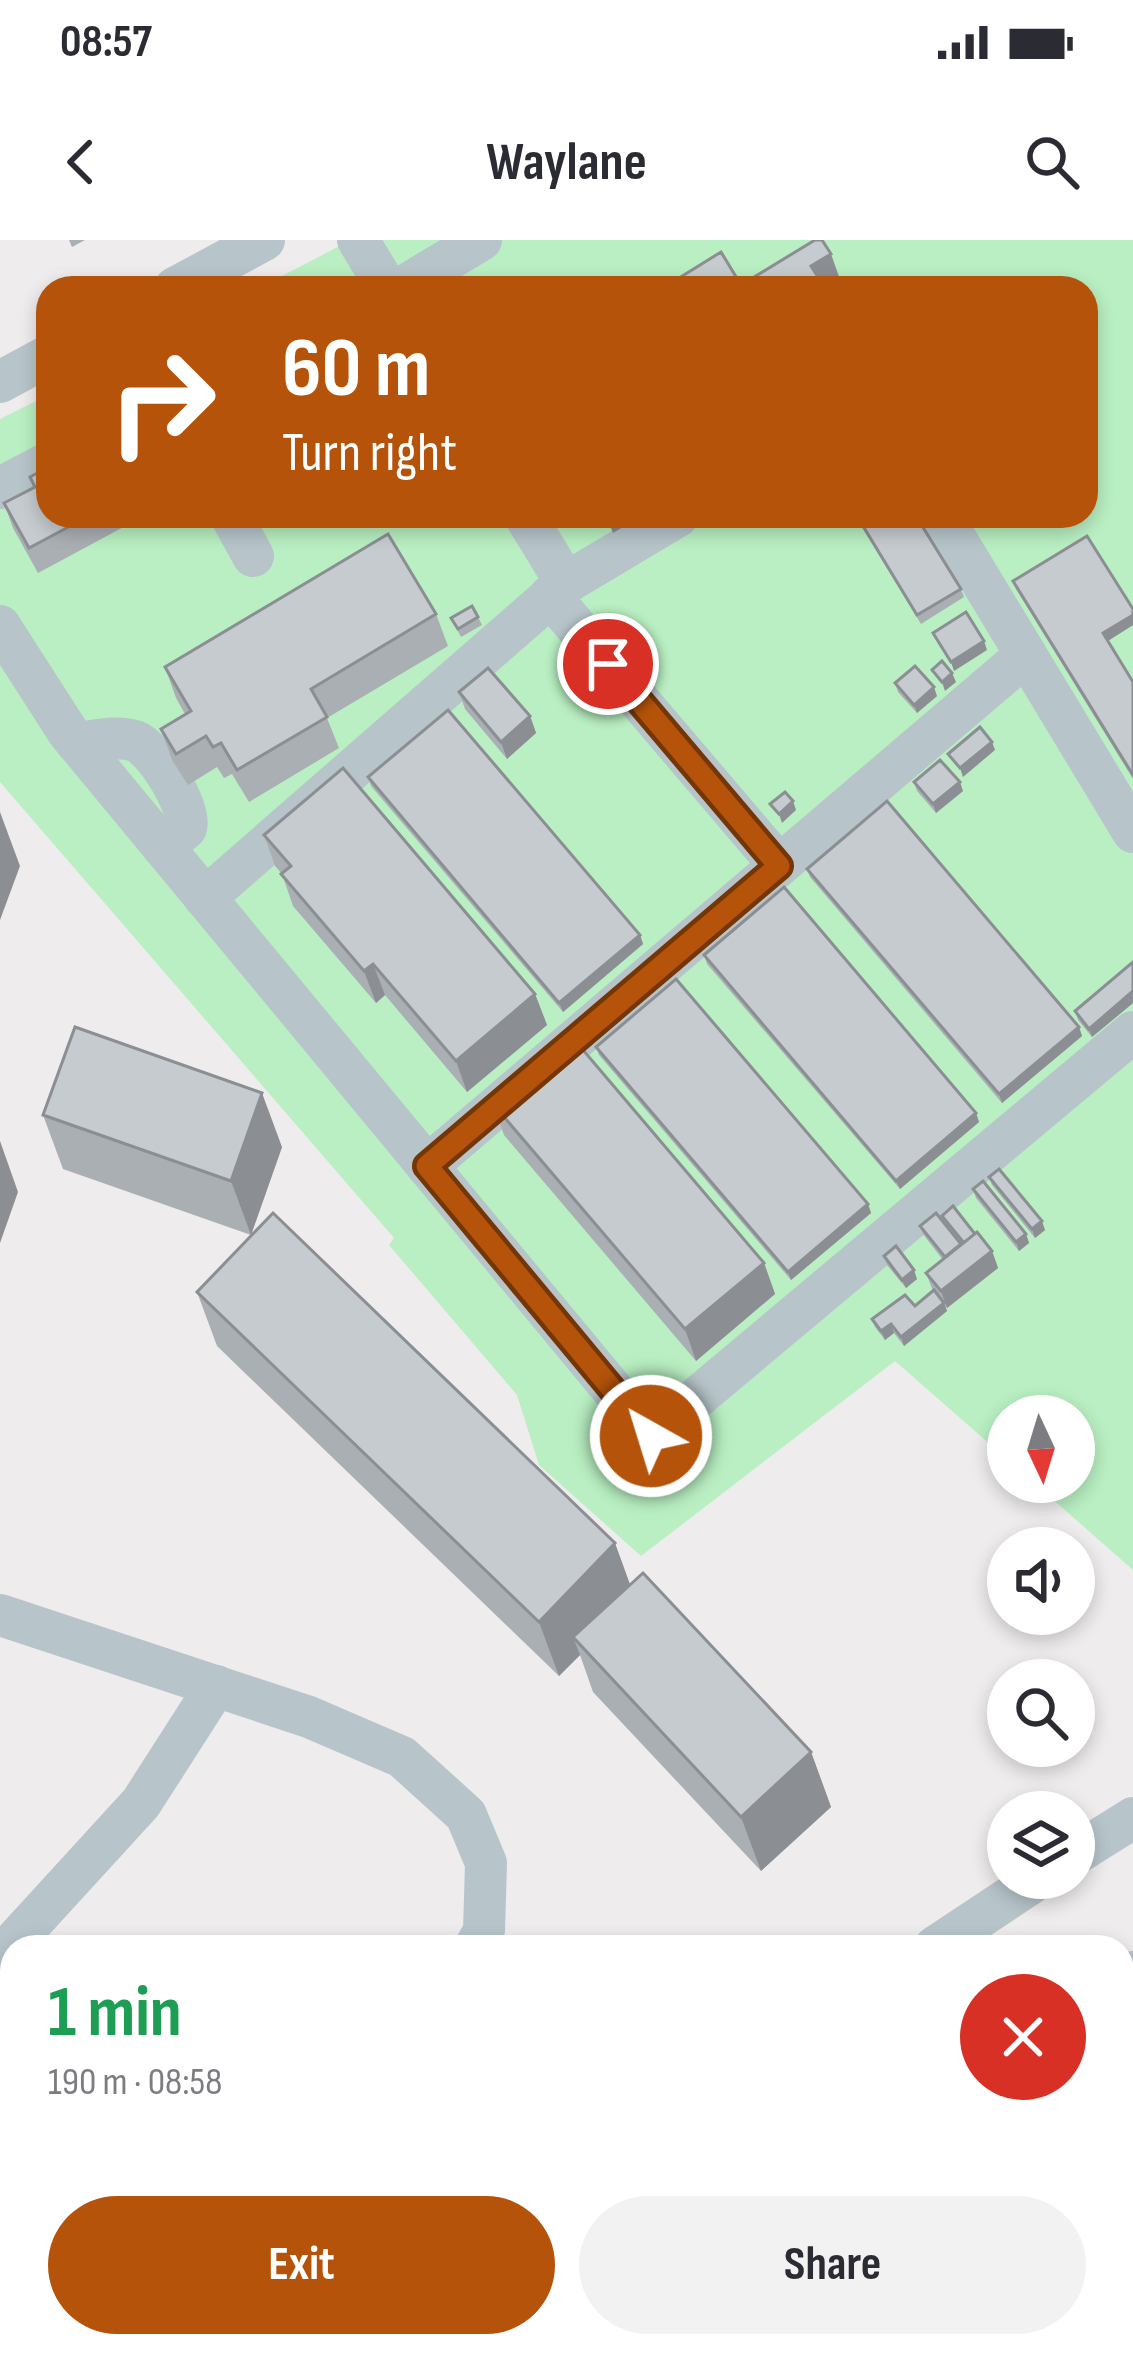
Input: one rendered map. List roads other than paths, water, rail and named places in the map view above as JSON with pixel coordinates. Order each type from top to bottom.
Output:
[{"type":"street","points":[[197,276],[264,240]]},
{"type":"street","points":[[358,240],[380,276]]},
{"type":"street","points":[[421,276],[481,240]]},
{"type":"street","points":[[0,382],[36,362]]},
{"type":"street","points":[[0,488],[36,470]]},
{"type":"street","points":[[238,528],[253,556]]},
{"type":"street","points":[[530,528],[558,590],[779,866]]},
{"type":"street","points":[[205,898],[558,590],[658,528]]},
{"type":"street","points":[[949,528],[1133,832]]},
{"type":"street","points":[[0,626],[77,743],[651,1436],[1133,1032]]},
{"type":"street","points":[[427,1166],[1026,655]]},
{"type":"street","points":[[6,1628],[216,1686],[309,1717],[402,1757],[466,1815],[486,1862],[482,1935]]},
{"type":"street","points":[[20,1935],[141,1803],[216,1686]]},
{"type":"street","points":[[1095,1842],[1133,1818]]},
{"type":"street","points":[[953,1935],[1007,1899]]}]
